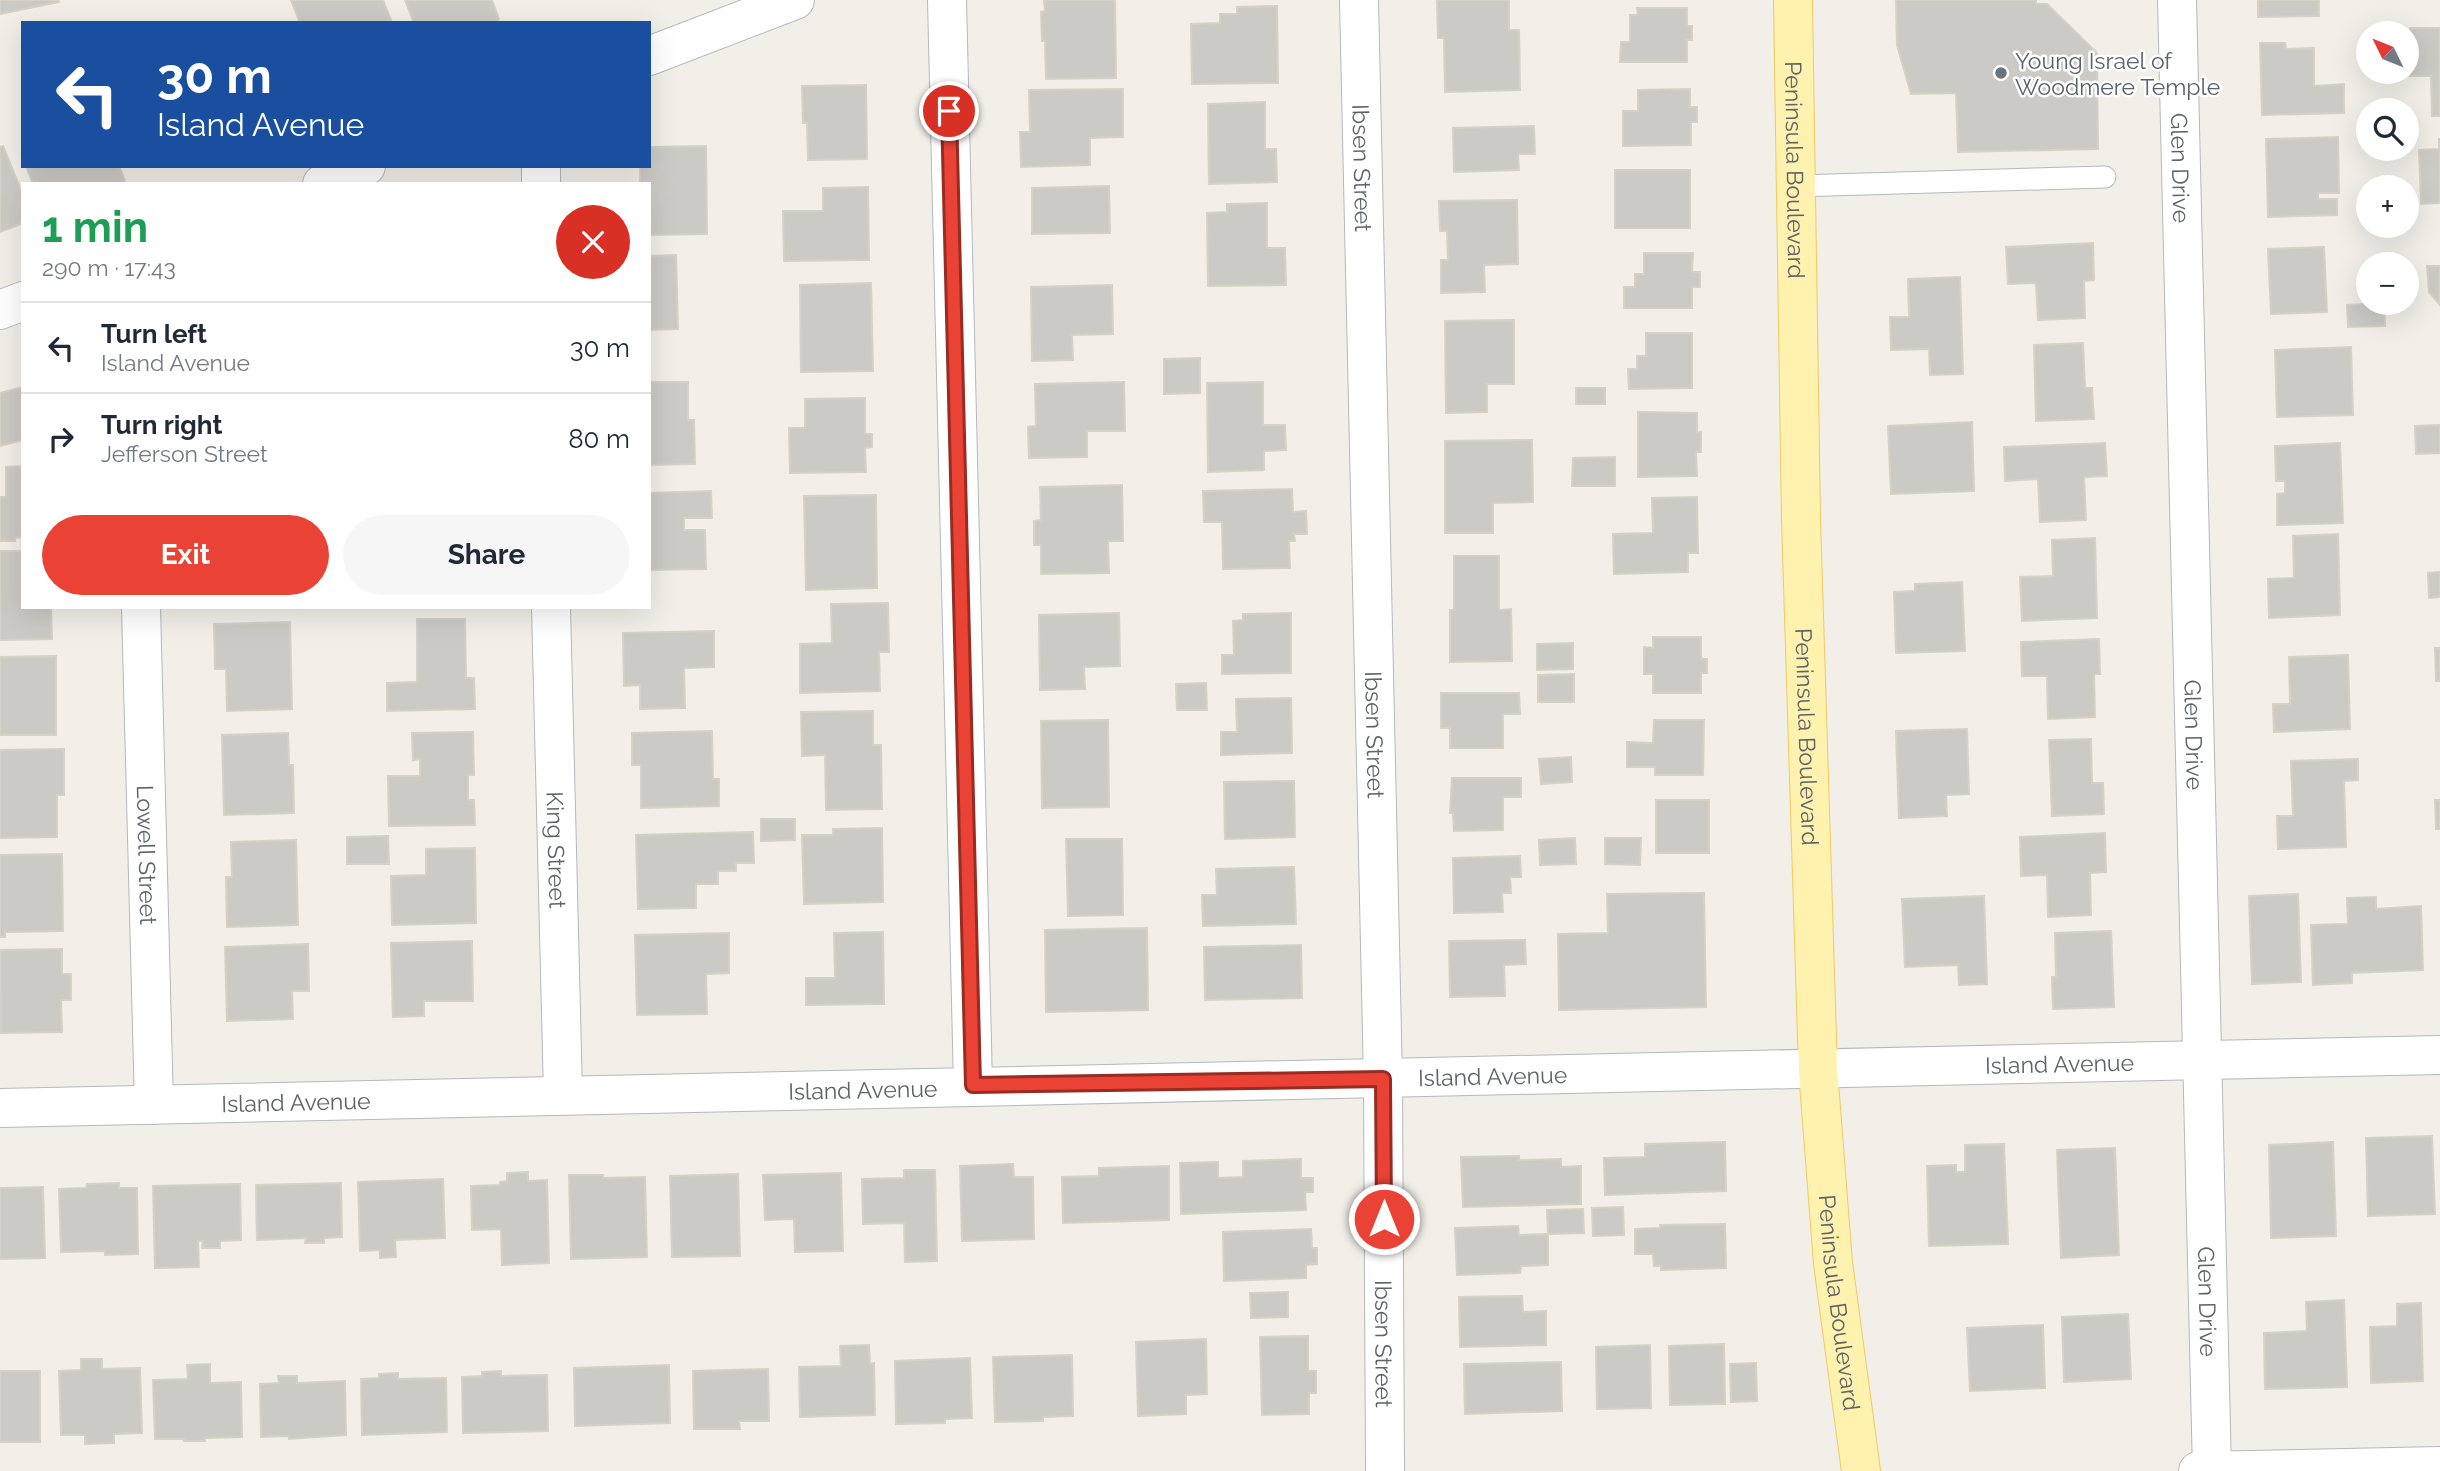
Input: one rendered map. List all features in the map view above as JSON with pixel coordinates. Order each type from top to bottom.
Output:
[{"type":"main road","name":"Peninsula Boulevard","points":[[1793,0],[1801,519],[1818,1070],[1833,1263],[1861,1471]]},
{"type":"street","points":[[651,55],[795,0]]},
{"type":"street","points":[[947,0],[973,1085]]},
{"type":"street","name":"Ibsen Street","points":[[1359,0],[1383,1079],[1385,1471]]},
{"type":"street","name":"Glen Drive","points":[[2177,0],[2212,1471]]},
{"type":"street","points":[[327,182],[361,168]]},
{"type":"street","points":[[0,310],[21,302]]},
{"type":"street","name":"Lowell Street","points":[[141,609],[154,1105]]},
{"type":"street","name":"King Street","points":[[551,609],[563,1094]]},
{"type":"street","name":"Island Avenue","points":[[0,1108],[2440,1055]]},
{"type":"street","points":[[2198,1471],[2440,1466]]},
{"type":"lane","points":[[1796,186],[2105,177]]},
{"type":"building","points":[[0,0],[58,0],[59,2],[0,14]]},
{"type":"building","points":[[291,0],[383,0],[391,21],[299,21]]},
{"type":"building","points":[[405,0],[492,0],[499,19],[497,21],[413,21]]},
{"type":"building","points":[[1044,0],[1115,0],[1116,78],[1046,79],[1041,12],[1045,11]]},
{"type":"building","points":[[1437,0],[1509,0],[1509,30],[1519,30],[1520,90],[1445,92],[1444,38],[1438,38]]},
{"type":"building","name":"Young Israel of Woodmere Temple","points":[[1896,0],[2036,0],[2036,4],[2047,4],[2097,53],[2098,149],[1958,152],[1956,93],[1911,94],[1897,45]]},
{"type":"building","points":[[2258,0],[2319,0],[2319,16],[2258,17]]},
{"type":"building","points":[[1277,6],[1278,83],[1192,84],[1191,24],[1220,23],[1220,14],[1237,14],[1237,7]]},
{"type":"building","points":[[1637,8],[1687,8],[1687,26],[1692,26],[1692,40],[1687,40],[1687,62],[1620,62],[1621,42],[1630,42],[1630,15],[1638,15]]},
{"type":"building","points":[[2419,28],[2440,28],[2440,116],[2432,116],[2431,76],[2419,76]]},
{"type":"building","points":[[2260,43],[2285,43],[2286,49],[2314,48],[2314,86],[2344,84],[2344,113],[2262,115]]},
{"type":"building","points":[[866,85],[867,159],[808,160],[802,86]]},
{"type":"building","points":[[1123,89],[1123,137],[1090,138],[1090,165],[1021,167],[1020,132],[1030,132],[1029,90]]},
{"type":"building","points":[[1690,89],[1690,107],[1697,107],[1697,122],[1691,122],[1691,145],[1623,146],[1623,111],[1638,111],[1638,90]]},
{"type":"building","points":[[1265,102],[1265,149],[1276,149],[1277,182],[1209,184],[1208,104]]},
{"type":"building","points":[[1534,126],[1535,154],[1518,154],[1519,170],[1454,172],[1453,128]]},
{"type":"building","points":[[2338,137],[2339,193],[2318,193],[2318,199],[2337,199],[2337,215],[2268,217],[2266,139]]},
{"type":"building","points":[[2440,139],[2440,203],[2421,204],[2419,150],[2439,149]]},
{"type":"building","points":[[3,146],[21,190],[21,224],[0,232],[0,147]]},
{"type":"building","points":[[706,146],[707,234],[651,235],[651,182],[640,182],[640,168],[651,168],[651,147]]},
{"type":"building","points":[[27,168],[120,168],[125,181],[123,182],[32,182]]},
{"type":"building","points":[[1615,170],[1690,170],[1690,228],[1615,228]]},
{"type":"building","points":[[1109,186],[1110,233],[1032,234],[1032,188]]},
{"type":"building","points":[[868,187],[869,260],[784,261],[783,211],[823,211],[823,188]]},
{"type":"building","points":[[1517,200],[1518,264],[1484,265],[1485,292],[1441,293],[1441,260],[1448,260],[1447,231],[1440,231],[1439,201]]},
{"type":"building","points":[[1267,203],[1267,248],[1285,248],[1286,285],[1208,286],[1207,213],[1227,212],[1227,204]]},
{"type":"building","points":[[2093,243],[2094,280],[2084,281],[2085,318],[2038,320],[2036,283],[2008,284],[2006,247]]},
{"type":"building","points":[[2324,247],[2327,312],[2271,314],[2268,249]]},
{"type":"building","points":[[1644,253],[1693,253],[1692,272],[1700,272],[1700,287],[1692,287],[1692,308],[1624,308],[1624,287],[1635,287],[1635,274],[1644,274]]},
{"type":"building","points":[[676,255],[678,329],[651,330],[651,256]]},
{"type":"building","points":[[2427,266],[2440,266],[2440,305],[2429,292]]},
{"type":"building","points":[[1960,277],[1963,374],[1930,375],[1929,349],[1891,350],[1890,317],[1909,317],[1908,279]]},
{"type":"building","points":[[871,283],[873,371],[801,372],[800,285]]},
{"type":"building","points":[[1112,285],[1113,334],[1072,335],[1073,360],[1032,361],[1031,287]]},
{"type":"building","points":[[2347,305],[2356,305],[2356,315],[2385,315],[2385,326],[2348,327]]},
{"type":"building","points":[[1514,320],[1514,384],[1487,384],[1487,412],[1446,413],[1445,321]]},
{"type":"building","points":[[1646,333],[1692,333],[1692,388],[1629,389],[1628,369],[1637,369],[1637,356],[1646,356]]},
{"type":"building","points":[[2083,343],[2085,388],[2092,388],[2094,419],[2036,421],[2034,345]]},
{"type":"building","points":[[2351,347],[2353,415],[2277,417],[2275,350]]},
{"type":"building","points":[[1200,358],[1200,393],[1164,394],[1164,359]]},
{"type":"building","points":[[651,382],[688,382],[688,420],[694,420],[695,464],[651,465]]},
{"type":"building","points":[[1124,382],[1125,431],[1087,431],[1087,457],[1029,458],[1028,427],[1036,426],[1035,384]]},
{"type":"building","points":[[1263,382],[1263,425],[1285,425],[1286,450],[1264,451],[1264,470],[1208,472],[1207,383]]},
{"type":"building","points":[[21,388],[21,441],[0,446],[0,393]]},
{"type":"building","points":[[1576,388],[1605,388],[1605,404],[1576,404]]},
{"type":"building","points":[[865,398],[865,434],[872,434],[872,447],[865,448],[866,472],[790,473],[789,428],[805,428],[805,399]]},
{"type":"building","points":[[1638,412],[1697,413],[1701,452],[1696,452],[1697,476],[1638,477]]},
{"type":"building","points":[[1972,422],[1974,491],[1891,494],[1888,426]]},
{"type":"building","points":[[2440,425],[2440,453],[2416,454],[2415,426]]},
{"type":"building","points":[[1532,440],[1533,502],[1493,503],[1493,533],[1445,533],[1445,441]]},
{"type":"building","points":[[2105,443],[2107,476],[2084,477],[2086,520],[2040,522],[2038,479],[2005,481],[2004,447]]},
{"type":"building","points":[[2340,443],[2343,523],[2277,525],[2277,494],[2285,493],[2285,481],[2276,481],[2275,446]]},
{"type":"building","points":[[1615,457],[1615,486],[1572,486],[1573,458]]},
{"type":"building","points":[[21,466],[21,537],[15,538],[15,541],[0,541],[0,497],[6,497],[6,467]]},
{"type":"building","points":[[1122,485],[1123,541],[1108,541],[1109,573],[1041,574],[1041,545],[1034,545],[1034,521],[1041,520],[1040,487]]},
{"type":"building","points":[[1292,489],[1293,512],[1306,511],[1307,534],[1294,534],[1295,541],[1289,541],[1290,568],[1223,569],[1222,522],[1204,522],[1203,491]]},
{"type":"building","points":[[711,491],[712,518],[684,518],[684,530],[705,530],[706,569],[651,570],[651,493]]},
{"type":"building","points":[[876,495],[877,588],[806,590],[804,496]]},
{"type":"building","points":[[1697,497],[1698,553],[1688,553],[1688,572],[1614,574],[1613,534],[1653,533],[1652,498]]},
{"type":"building","points":[[2338,534],[2340,615],[2269,618],[2268,579],[2294,578],[2293,536]]},
{"type":"building","points":[[2095,538],[2097,618],[2022,621],[2020,577],[2053,576],[2052,540]]},
{"type":"building","points":[[0,551],[21,551],[21,609],[51,609],[52,639],[0,640]]},
{"type":"building","points":[[1454,556],[1499,556],[1499,610],[1511,609],[1512,661],[1450,662]]},
{"type":"building","points":[[2440,572],[2440,597],[2429,598],[2428,573]]},
{"type":"building","points":[[1962,582],[1965,651],[1896,653],[1894,592],[1915,591],[1915,584]]},
{"type":"building","points":[[888,603],[889,652],[879,652],[880,691],[800,693],[800,644],[832,643],[831,604]]},
{"type":"building","points":[[1119,613],[1120,666],[1084,667],[1085,689],[1040,690],[1039,615]]},
{"type":"building","points":[[1291,613],[1291,673],[1222,674],[1222,655],[1234,655],[1233,621],[1243,620],[1243,614]]},
{"type":"building","points":[[417,619],[465,619],[466,678],[474,678],[475,709],[387,711],[387,683],[417,682]]},
{"type":"building","points":[[290,622],[292,709],[227,711],[226,669],[215,669],[214,624]]},
{"type":"building","points":[[714,631],[714,667],[684,668],[685,708],[640,709],[640,685],[624,686],[623,633]]},
{"type":"building","points":[[1653,637],[1701,637],[1701,659],[1707,659],[1707,673],[1701,673],[1701,693],[1653,693],[1653,674],[1644,674],[1644,647],[1653,648]]},
{"type":"building","points":[[2099,639],[2100,674],[2094,674],[2095,717],[2048,719],[2047,676],[2022,676],[2021,642]]},
{"type":"building","points":[[1573,643],[1573,669],[1537,670],[1537,644]]},
{"type":"building","points":[[2435,648],[2440,648],[2440,681],[2436,681]]},
{"type":"building","points":[[2348,655],[2350,729],[2274,732],[2273,704],[2290,704],[2289,657]]},
{"type":"building","points":[[56,656],[56,735],[0,735],[0,657]]},
{"type":"building","points":[[1574,674],[1574,702],[1538,702],[1538,675]]},
{"type":"building","points":[[1206,683],[1207,710],[1177,710],[1176,684]]},
{"type":"building","points":[[1441,693],[1519,693],[1520,714],[1503,714],[1503,748],[1450,748],[1450,728],[1441,728]]},
{"type":"building","points":[[1291,698],[1292,753],[1221,755],[1221,732],[1237,732],[1236,699]]},
{"type":"building","points":[[873,711],[873,745],[881,745],[882,809],[826,810],[825,755],[802,756],[801,712]]},
{"type":"building","points":[[1108,720],[1109,807],[1042,808],[1041,721]]},
{"type":"building","points":[[1654,720],[1704,720],[1703,775],[1655,775],[1655,767],[1627,767],[1627,742],[1653,743]]},
{"type":"building","points":[[1967,729],[1969,794],[1946,795],[1947,816],[1899,818],[1896,731]]},
{"type":"building","points":[[712,731],[713,779],[719,779],[719,806],[641,808],[641,765],[632,765],[632,733]]},
{"type":"building","points":[[473,732],[474,775],[468,775],[468,800],[474,800],[475,825],[389,826],[388,776],[420,776],[420,759],[413,760],[412,733]]},
{"type":"building","points":[[288,733],[289,765],[293,765],[294,813],[224,815],[222,735]]},
{"type":"building","points":[[2091,739],[2092,783],[2103,783],[2104,814],[2052,816],[2049,740]]},
{"type":"building","points":[[64,749],[64,795],[57,795],[57,837],[0,838],[0,750]]},
{"type":"building","points":[[1571,757],[1572,782],[1541,784],[1539,759]]},
{"type":"building","points":[[2358,759],[2358,780],[2344,781],[2346,847],[2278,849],[2277,816],[2293,816],[2291,761]]},
{"type":"building","points":[[1452,778],[1521,778],[1521,797],[1503,797],[1503,830],[1454,831],[1453,813],[1450,813]]},
{"type":"building","points":[[1294,781],[1295,837],[1225,839],[1224,782]]},
{"type":"building","points":[[1656,800],[1709,800],[1709,853],[1656,853]]},
{"type":"building","points":[[2435,800],[2440,800],[2440,829],[2436,829]]},
{"type":"building","points":[[761,819],[795,819],[795,840],[761,841]]},
{"type":"building","points":[[882,828],[883,902],[804,904],[802,835],[833,835],[833,829]]},
{"type":"building","points":[[753,832],[754,863],[736,863],[736,871],[718,871],[718,884],[696,884],[696,908],[638,909],[636,835]]},
{"type":"building","points":[[2105,833],[2106,872],[2090,873],[2091,915],[2048,917],[2047,875],[2021,876],[2020,837]]},
{"type":"building","points":[[388,836],[389,864],[347,864],[347,837]]},
{"type":"building","points":[[1575,838],[1576,864],[1540,865],[1539,840]]},
{"type":"building","points":[[1605,838],[1641,838],[1640,865],[1605,864]]},
{"type":"building","points":[[1066,839],[1122,839],[1123,915],[1068,916]]},
{"type":"building","points":[[296,840],[298,925],[227,927],[226,877],[232,877],[231,842]]},
{"type":"building","points":[[475,848],[476,923],[392,925],[391,876],[426,875],[426,849]]},
{"type":"building","points":[[62,854],[63,931],[5,932],[5,937],[0,937],[0,855]]},
{"type":"building","points":[[1520,856],[1521,877],[1510,877],[1511,893],[1502,893],[1503,912],[1454,913],[1453,858]]},
{"type":"building","points":[[1294,867],[1296,924],[1203,926],[1202,895],[1217,895],[1216,869]]},
{"type":"building","points":[[1704,893],[1706,1007],[1559,1010],[1558,934],[1608,933],[1607,894]]},
{"type":"building","points":[[2298,894],[2301,982],[2252,984],[2249,896]]},
{"type":"building","points":[[1984,896],[1987,984],[1959,985],[1958,965],[1905,967],[1902,899]]},
{"type":"building","points":[[2376,897],[2376,909],[2421,906],[2423,970],[2352,973],[2352,983],[2313,985],[2311,925],[2348,924],[2347,898]]},
{"type":"building","points":[[1147,928],[1148,1010],[1046,1012],[1045,930]]},
{"type":"building","points":[[2111,931],[2114,1007],[2053,1009],[2052,977],[2056,977],[2055,933]]},
{"type":"building","points":[[883,932],[884,1004],[806,1005],[806,978],[835,978],[834,933]]},
{"type":"building","points":[[729,933],[729,973],[706,974],[707,1014],[637,1015],[635,935]]},
{"type":"building","points":[[1525,940],[1526,964],[1504,965],[1505,996],[1450,997],[1449,941]]},
{"type":"building","points":[[472,941],[473,1001],[424,1001],[424,1016],[393,1017],[391,943]]},
{"type":"building","points":[[308,944],[309,991],[292,991],[293,1019],[227,1021],[225,947]]},
{"type":"building","points":[[1301,945],[1302,998],[1205,1000],[1204,947]]},
{"type":"building","points":[[62,949],[62,974],[71,974],[71,1000],[61,1000],[62,1032],[1,1033],[0,950]]},
{"type":"building","points":[[2432,1136],[2435,1214],[2368,1216],[2366,1138]]},
{"type":"building","points":[[1725,1142],[1726,1191],[1605,1195],[1604,1158],[1645,1157],[1645,1144]]},
{"type":"building","points":[[2333,1142],[2336,1236],[2271,1238],[2269,1145]]},
{"type":"building","points":[[2004,1144],[2008,1244],[1929,1246],[1927,1166],[1956,1165],[1956,1172],[1965,1172],[1965,1145]]},
{"type":"building","points":[[2115,1148],[2119,1255],[2061,1258],[2057,1150]]},
{"type":"building","points":[[1519,1156],[1519,1160],[1561,1159],[1561,1167],[1581,1166],[1581,1204],[1463,1207],[1461,1157]]},
{"type":"building","points":[[1301,1159],[1301,1178],[1313,1178],[1313,1192],[1305,1192],[1306,1210],[1181,1214],[1180,1163],[1218,1162],[1218,1178],[1243,1177],[1243,1161]]},
{"type":"building","points":[[1013,1164],[1014,1177],[1033,1177],[1034,1239],[962,1241],[960,1166]]},
{"type":"building","points":[[1169,1166],[1169,1220],[1063,1223],[1062,1177],[1099,1176],[1099,1168]]},
{"type":"building","points":[[904,1170],[935,1170],[937,1261],[905,1262],[904,1223],[863,1224],[862,1179],[904,1178]]},
{"type":"building","points":[[528,1172],[528,1181],[547,1180],[549,1263],[502,1265],[501,1229],[472,1230],[471,1186],[500,1185],[500,1182],[507,1181],[507,1173]]},
{"type":"building","points":[[841,1173],[843,1251],[795,1252],[794,1219],[765,1220],[763,1175]]},
{"type":"building","points":[[738,1174],[740,1256],[672,1257],[670,1176]]},
{"type":"building","points":[[569,1175],[603,1175],[603,1178],[645,1177],[647,1257],[571,1259]]},
{"type":"building","points":[[443,1179],[445,1238],[395,1240],[396,1257],[380,1258],[380,1250],[360,1251],[358,1182]]},
{"type":"building","points":[[119,1183],[119,1188],[137,1188],[138,1254],[105,1255],[105,1251],[61,1252],[59,1189],[86,1188],[87,1184]]},
{"type":"building","points":[[341,1183],[342,1237],[324,1238],[324,1243],[305,1243],[306,1238],[257,1240],[256,1185]]},
{"type":"building","points":[[240,1184],[241,1240],[220,1241],[220,1248],[202,1248],[203,1241],[198,1241],[199,1267],[155,1268],[153,1186]]},
{"type":"building","points":[[43,1187],[45,1258],[0,1259],[0,1188]]},
{"type":"building","points":[[1623,1207],[1624,1235],[1593,1236],[1592,1208]]},
{"type":"building","points":[[1583,1209],[1584,1233],[1548,1234],[1547,1210]]},
{"type":"building","points":[[1725,1224],[1726,1268],[1661,1270],[1661,1266],[1654,1266],[1653,1254],[1635,1254],[1635,1229],[1660,1228],[1660,1225]]},
{"type":"building","points":[[1518,1226],[1519,1235],[1548,1234],[1548,1265],[1521,1266],[1520,1273],[1457,1275],[1455,1228]]},
{"type":"building","points":[[1311,1229],[1312,1248],[1317,1248],[1317,1264],[1306,1265],[1306,1278],[1224,1281],[1223,1232]]},
{"type":"building","points":[[1288,1292],[1288,1317],[1251,1318],[1250,1293]]},
{"type":"building","points":[[1522,1296],[1523,1312],[1546,1311],[1546,1345],[1460,1347],[1459,1297]]},
{"type":"building","points":[[2344,1300],[2347,1387],[2265,1389],[2264,1333],[2307,1331],[2306,1302]]},
{"type":"building","points":[[2421,1303],[2423,1381],[2371,1383],[2370,1327],[2397,1326],[2397,1304]]},
{"type":"building","points":[[2128,1314],[2131,1379],[2064,1382],[2062,1317]]},
{"type":"building","points":[[2043,1325],[2045,1388],[1970,1391],[1967,1328]]},
{"type":"building","points":[[1308,1336],[1308,1371],[1316,1371],[1316,1393],[1309,1393],[1309,1414],[1262,1415],[1260,1337]]},
{"type":"building","points":[[1206,1339],[1207,1394],[1186,1395],[1186,1414],[1138,1416],[1136,1342]]},
{"type":"building","points":[[1724,1344],[1725,1404],[1670,1405],[1669,1346]]},
{"type":"building","points":[[869,1345],[870,1364],[874,1363],[875,1415],[800,1417],[799,1367],[841,1366],[840,1346]]},
{"type":"building","points":[[1650,1345],[1651,1408],[1597,1409],[1596,1347]]},
{"type":"building","points":[[1072,1355],[1073,1416],[1043,1417],[1043,1421],[995,1422],[993,1357]]},
{"type":"building","points":[[970,1358],[972,1418],[945,1419],[945,1423],[896,1424],[895,1361]]},
{"type":"building","points":[[81,1359],[102,1359],[102,1369],[140,1368],[142,1433],[114,1434],[114,1443],[85,1444],[85,1435],[61,1435],[59,1371],[81,1370]]},
{"type":"building","points":[[1561,1362],[1562,1411],[1465,1414],[1464,1364]]},
{"type":"building","points":[[1756,1363],[1757,1401],[1731,1402],[1730,1364]]},
{"type":"building","points":[[210,1364],[210,1383],[241,1382],[242,1437],[205,1438],[205,1441],[155,1439],[153,1380],[188,1379],[187,1365]]},
{"type":"building","points":[[669,1365],[670,1423],[575,1426],[574,1368]]},
{"type":"building","points":[[768,1369],[769,1421],[739,1421],[740,1429],[694,1429],[693,1371]]},
{"type":"building","points":[[0,1371],[40,1371],[40,1442],[0,1442]]},
{"type":"building","points":[[501,1371],[501,1376],[547,1375],[548,1431],[463,1433],[462,1377]]},
{"type":"building","points":[[398,1373],[398,1379],[446,1378],[447,1432],[362,1435],[361,1379]]},
{"type":"building","points":[[278,1376],[297,1376],[297,1383],[345,1381],[346,1435],[289,1439],[289,1436],[261,1437],[260,1384],[279,1383]]},
{"type":"place","name":"Young Israel of Woodmere Temple","points":[[2001,73]]},
{"type":"route","points":[[949,111],[973,1085],[1383,1079],[1384,1219]]}]
